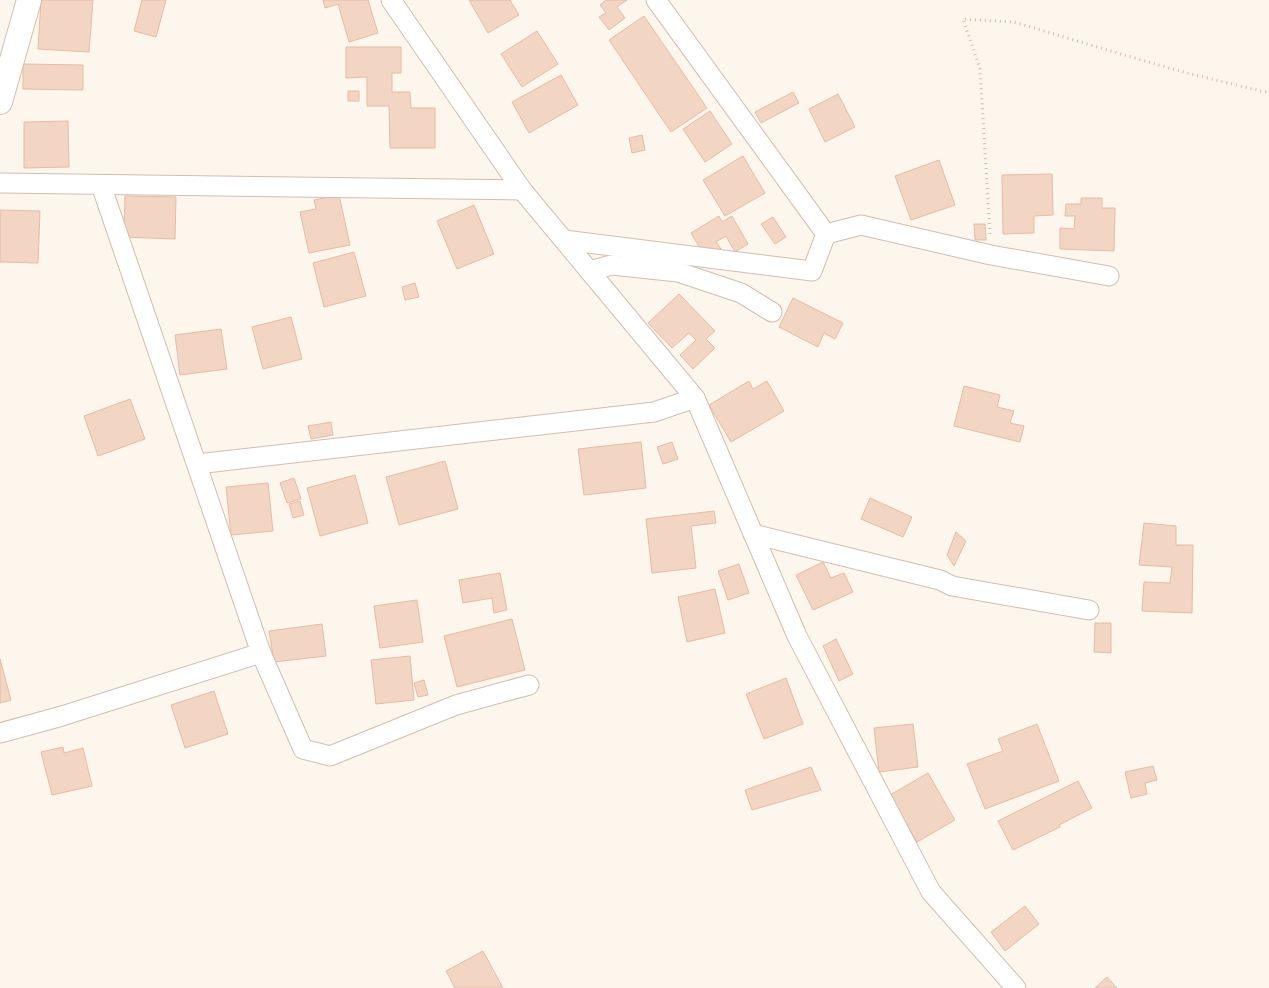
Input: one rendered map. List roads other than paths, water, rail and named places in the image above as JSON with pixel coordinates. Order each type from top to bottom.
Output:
[{"type":"street","points":[[0,102],[29,0]]},
{"type":"street","points":[[391,0],[522,190],[695,398],[797,636],[932,892],[1016,988]]},
{"type":"street","points":[[656,0],[826,234]]},
{"type":"street","points":[[0,184],[522,190]]},
{"type":"street","points":[[101,185],[261,653],[303,749],[330,756],[456,705],[529,685]]},
{"type":"street","points":[[826,234],[861,225],[991,255],[1109,276]]},
{"type":"street","points":[[564,240],[812,271],[826,234]]},
{"type":"street","points":[[589,271],[612,265],[678,272],[741,293],[772,312]]},
{"type":"street","points":[[197,464],[654,412],[695,398]]},
{"type":"street","points":[[754,534],[940,580],[952,586],[1089,610]]},
{"type":"street","points":[[0,733],[62,716],[261,653]]}]
